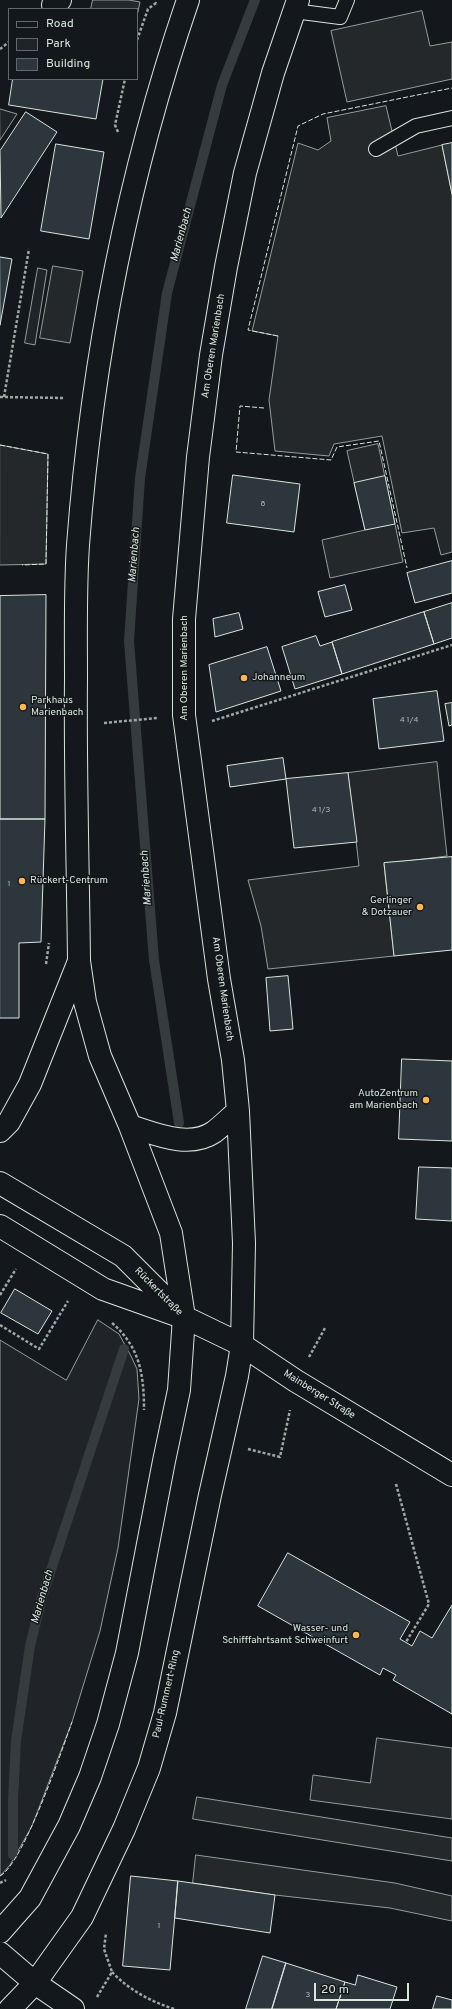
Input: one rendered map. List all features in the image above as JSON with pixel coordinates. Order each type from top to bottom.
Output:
[{"type":"main road","points":[[0,1932],[30,1898],[69,1826],[90,1777],[108,1724],[127,1653],[164,1461],[180,1390],[184,1317],[171,1233],[130,1126],[100,1056],[85,1002],[79,961],[76,636],[78,547],[86,466],[94,401],[114,282],[140,166],[165,70],[188,0]]},
{"type":"main road","name":"Am Oberen Marienbach","points":[[242,1345],[244,1243],[238,1111],[184,715],[184,619],[198,457],[226,267],[245,172],[273,73],[296,5]]},
{"type":"main road","points":[[0,1132],[8,1122],[30,1084],[79,961]]},
{"type":"main road","points":[[130,1126],[164,1137],[186,1141],[213,1133],[238,1111]]},
{"type":"main road","name":"Rückertstraße","points":[[0,1183],[123,1256],[184,1317]]},
{"type":"main road","name":"Rückertstraße","points":[[0,1226],[103,1289],[184,1317]]},
{"type":"main road","name":"Mainberger Straße","points":[[184,1317],[242,1345],[308,1389],[452,1475]]},
{"type":"main road","name":"Paul-Rummert-Ring","points":[[10,2009],[35,1983],[82,1917],[124,1829],[149,1768],[165,1713],[210,1495],[237,1376],[242,1345]]},
{"type":"main road","points":[[0,1953],[35,1983],[73,2009]]},
{"type":"lane","points":[[296,5],[340,17],[347,0]]},
{"type":"lane","points":[[376,149],[416,126],[452,118]]},
{"type":"path","points":[[138,37],[148,9],[156,3]]},
{"type":"path","points":[[0,49],[8,43]]},
{"type":"path","points":[[119,135],[115,125],[125,80]]},
{"type":"path","points":[[4,397],[29,249]]},
{"type":"path","points":[[0,397],[70,398]]},
{"type":"path","points":[[184,715],[207,723],[452,645]]},
{"type":"path","points":[[102,723],[160,718]]},
{"type":"path","points":[[0,1295],[17,1267],[24,1270]]},
{"type":"path","points":[[0,1325],[39,1348],[70,1297]]},
{"type":"path","points":[[109,1320],[130,1341],[138,1357],[144,1393],[144,1416]]},
{"type":"path","points":[[396,1484],[430,1604],[406,1642]]},
{"type":"path","points":[[0,1883],[7,1880]]},
{"type":"path","points":[[112,1972],[124,1985],[142,1996],[174,2009]]},
{"type":"green space","points":[[0,109],[17,114],[0,140]]},
{"type":"green space","points":[[38,268],[47,270],[35,345],[25,343]]},
{"type":"green space","points":[[98,1320],[119,1334],[137,1369],[139,1399],[118,1548],[100,1631],[72,1722],[32,1826],[10,1865],[0,1876],[0,1340],[66,1380]]},
{"type":"shaded area","points":[[93,0],[129,0],[140,2],[138,11],[138,8],[91,8]]},
{"type":"shaded area","points":[[422,11],[430,46],[452,42],[452,79],[347,102],[331,31]]},
{"type":"shaded area","points":[[386,106],[398,156],[442,145],[452,194],[452,552],[441,555],[434,528],[402,533],[382,436],[334,444],[329,456],[275,451],[269,400],[278,336],[252,331],[298,143],[318,150],[331,141],[327,118]]},
{"type":"shaded area","points":[[53,266],[83,271],[70,343],[40,338]]},
{"type":"shaded area","points":[[378,444],[403,562],[330,578],[322,540],[365,530],[347,451]]},
{"type":"shaded area","points":[[0,445],[48,454],[46,564],[0,565]]},
{"type":"shaded area","points":[[437,762],[447,856],[384,864],[394,956],[268,969],[261,926],[248,880],[359,866],[348,773]]},
{"type":"shaded area","points":[[377,1738],[452,1748],[452,1819],[310,1800],[313,1775],[370,1783]]},
{"type":"shaded area","points":[[197,1797],[452,1838],[452,1861],[193,1819]]},
{"type":"shaded area","points":[[196,1855],[395,1883],[452,1896],[452,1921],[390,1908],[275,1895],[193,1883]]},
{"type":"building","points":[[13,80],[103,80],[96,119],[9,105]]},
{"type":"building","points":[[26,112],[57,132],[1,218],[0,151]]},
{"type":"building","points":[[452,143],[452,194],[442,145]]},
{"type":"building","points":[[56,144],[104,152],[89,239],[41,231]]},
{"type":"building","points":[[0,257],[12,259],[0,325]]},
{"type":"building","points":[[233,475],[300,484],[294,532],[227,523]]},
{"type":"building","points":[[385,476],[395,524],[365,530],[354,483]]},
{"type":"building","points":[[452,561],[452,593],[415,603],[407,573]]},
{"type":"building","points":[[345,585],[352,610],[325,617],[318,592]]},
{"type":"building","name":"Parkhaus Marienbach","points":[[46,595],[45,819],[0,819],[0,596]]},
{"type":"building","points":[[452,603],[452,638],[434,644],[424,612]]},
{"type":"building","points":[[424,612],[434,644],[342,674],[332,642]]},
{"type":"building","points":[[239,613],[243,629],[215,637],[213,619]]},
{"type":"building","points":[[316,636],[320,646],[332,642],[342,674],[295,689],[282,647]]},
{"type":"building","name":"Johanneum","points":[[267,647],[281,691],[216,712],[209,665]]},
{"type":"building","points":[[437,691],[444,741],[379,749],[373,699]]},
{"type":"building","points":[[452,703],[452,725],[449,726],[445,704]]},
{"type":"building","points":[[283,758],[286,779],[230,787],[227,766]]},
{"type":"building","points":[[348,773],[357,842],[294,848],[286,779]]},
{"type":"building","name":"Rückert-Centrum","points":[[0,819],[45,819],[41,942],[19,943],[19,1018],[0,1018]]},
{"type":"building","name":"Gerlinger & Dotzauer","points":[[452,857],[452,950],[394,956],[384,863]]},
{"type":"building","points":[[288,976],[293,1029],[270,1031],[266,978]]},
{"type":"building","name":"AutoZentrum am Marienbach","points":[[402,1059],[452,1061],[452,1141],[399,1139]]},
{"type":"building","points":[[419,1167],[452,1168],[452,1221],[416,1219]]},
{"type":"building","points":[[15,1289],[52,1311],[38,1334],[1,1313]]},
{"type":"building","name":"Wasser- und Schifffahrtsamt Schweinfurt","points":[[288,1553],[410,1622],[400,1639],[412,1646],[420,1631],[432,1638],[452,1605],[452,1714],[393,1680],[396,1675],[383,1668],[380,1675],[258,1606]]},
{"type":"building","points":[[131,1876],[178,1881],[170,1970],[123,1966]]},
{"type":"building","points":[[178,1881],[275,1895],[270,1933],[175,1918]]},
{"type":"building","points":[[263,1956],[286,1963],[272,2009],[246,2009]]},
{"type":"building","points":[[286,1963],[345,1982],[336,2009],[272,2009]]},
{"type":"building","points":[[358,1975],[397,1987],[390,2009],[336,2009],[345,1982],[355,1985]]},
{"type":"building","points":[[437,1996],[452,2000],[452,2009],[433,2009]]},
{"type":"waterway","name":"Marienbach","points":[[179,1123],[154,960],[129,641],[140,478],[167,293],[222,85],[255,0]]},
{"type":"waterway","name":"Marienbach","points":[[13,1855],[13,1800],[16,1741],[30,1646],[42,1597],[124,1349]]},
{"type":"fence","points":[[278,336],[248,330],[298,126],[323,114],[452,88]]},
{"type":"fence","points":[[264,408],[240,406],[236,452],[331,460],[337,447],[379,441],[407,568]]},
{"type":"fence","points":[[0,445],[48,454],[46,564],[22,565]]},
{"type":"fence","points":[[0,1876],[9,1867],[20,1851],[41,1805],[72,1722]]},
{"type":"place","name":"Johanneum","points":[[244,678]]},
{"type":"place","name":"Parkhaus Marienbach","points":[[23,707]]},
{"type":"place","name":"Rückert-Centrum","points":[[22,881]]},
{"type":"place","name":"Gerlinger & Dotzauer","points":[[420,907]]},
{"type":"place","name":"AutoZentrum am Marienbach","points":[[426,1100]]},
{"type":"place","name":"Wasser- und Schifffahrtsamt Schweinfurt","points":[[356,1635]]}]
